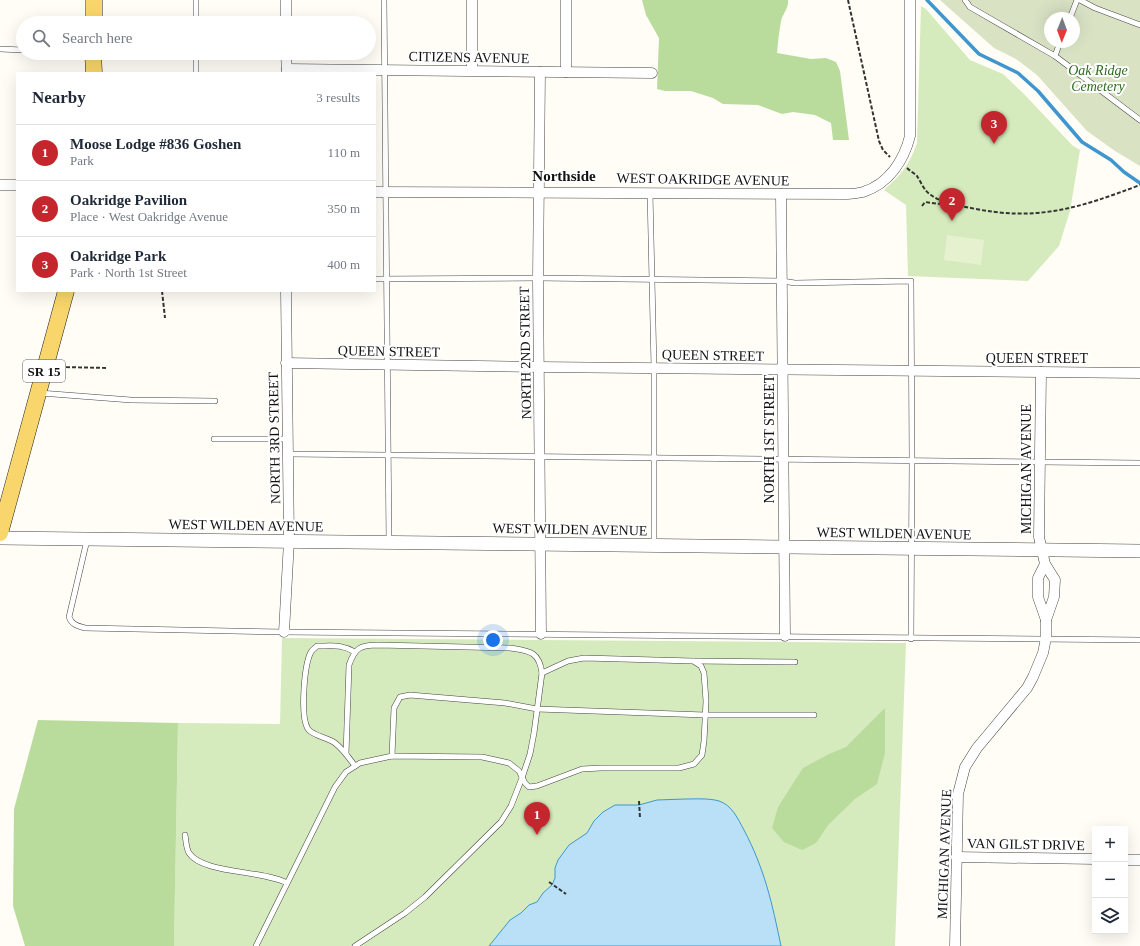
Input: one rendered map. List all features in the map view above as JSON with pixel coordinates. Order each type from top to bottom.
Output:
[{"type":"main road","points":[[94,0],[94,16]]},
{"type":"main road","points":[[94,60],[94,72]]},
{"type":"main road","name":"SR 15","points":[[0,533],[66,292]]},
{"type":"street","points":[[286,0],[286,16]]},
{"type":"street","points":[[472,0],[472,70]]},
{"type":"street","points":[[566,0],[566,72]]},
{"type":"street","points":[[900,163],[910,136],[910,0]]},
{"type":"street","points":[[286,60],[287,71]]},
{"type":"street","name":"CITIZENS AVENUE","points":[[287,71],[472,70],[652,73]]},
{"type":"street","name":"NORTH 2ND STREET","points":[[540,72],[538,278],[541,634]]},
{"type":"street","name":"WEST OAKRIDGE AVENUE","points":[[376,192],[848,194],[864,192],[878,185],[888,177],[900,163]]},
{"type":"street","points":[[0,185],[16,185]]},
{"type":"street","name":"NORTH 1ST STREET","points":[[781,194],[785,636]]},
{"type":"street","name":"NORTH 3RD STREET","points":[[284,632],[289,541],[286,292]]},
{"type":"street","name":"QUEEN STREET","points":[[286,363],[1140,373]]},
{"type":"street","name":"MICHIGAN AVENUE","points":[[955,946],[958,794],[965,767],[977,748],[1027,688],[1038,667],[1046,638],[1046,620],[1054,597],[1055,580],[1045,564],[1039,537],[1041,372]]},
{"type":"street","name":"WEST WILDEN AVENUE","points":[[0,538],[1140,551]]},
{"type":"street","name":"MICHIGAN AVENUE","points":[[1045,564],[1038,578],[1038,597],[1046,620]]},
{"type":"street","name":"VAN GILST DRIVE","points":[[956,858],[1092,859]]},
{"type":"street","points":[[1128,860],[1140,860]]},
{"type":"lane","points":[[196,0],[196,16]]},
{"type":"lane","points":[[384,0],[389,543]]},
{"type":"lane","points":[[965,0],[970,7],[1055,56],[1140,120]]},
{"type":"lane","points":[[1073,12],[1079,0],[1095,8],[1140,25]]},
{"type":"lane","points":[[1055,56],[1058,48]]},
{"type":"lane","points":[[0,49],[16,50]]},
{"type":"lane","points":[[196,60],[196,72]]},
{"type":"lane","points":[[650,193],[654,368],[654,546]]},
{"type":"lane","points":[[376,279],[538,278],[794,282],[911,281],[911,639]]},
{"type":"lane","points":[[38,393],[131,400],[215,402]]},
{"type":"lane","points":[[214,439],[288,439]]},
{"type":"lane","points":[[288,454],[1140,462]]},
{"type":"lane","points":[[87,539],[70,611],[71,621],[76,625],[86,628],[284,632],[1140,640]]},
{"type":"lane","points":[[346,754],[349,665],[355,652],[359,648],[368,645],[510,648],[529,651],[536,656],[541,664],[542,673],[530,754],[511,806],[501,822],[425,897],[405,913],[355,946]]},
{"type":"lane","points":[[355,652],[345,646],[317,646],[311,651],[306,673],[304,707],[304,721],[308,730],[315,734],[327,737],[335,743],[355,766]]},
{"type":"lane","points":[[542,673],[568,661],[584,658],[795,662]]},
{"type":"lane","points":[[256,946],[335,787],[346,772],[355,766],[360,763],[392,756],[482,757],[509,763],[519,771],[525,783],[529,787],[537,786],[582,769],[679,768],[694,764],[702,755],[705,715],[704,673],[701,666],[693,661]]},
{"type":"lane","points":[[392,756],[394,708],[400,697],[410,695],[505,702],[537,709],[705,715],[814,715]]},
{"type":"lane","points":[[185,835],[188,851],[195,859],[205,864],[231,870],[271,876],[287,883]]},
{"type":"path","points":[[848,0],[879,141],[883,150],[916,174],[930,195],[958,205],[982,210],[1028,214],[1049,213],[1069,209],[1140,185]]},
{"type":"path","points":[[922,206],[925,202],[940,204],[942,200]]},
{"type":"path","points":[[162,292],[165,318]]},
{"type":"path","points":[[60,367],[108,368]]},
{"type":"path","points":[[639,801],[640,818]]},
{"type":"path","points":[[549,882],[566,894]]},
{"type":"green space","points":[[642,0],[788,0],[788,6],[781,21],[777,53],[811,59],[826,58],[836,62],[840,71],[849,140],[833,140],[831,123],[815,115],[793,112],[782,114],[758,105],[723,104],[713,98],[691,91],[665,91],[657,89],[659,38],[646,15]]},
{"type":"green space","name":"Oak Ridge Cemetery","points":[[940,0],[1140,0],[1140,166],[1115,151],[1087,131],[1037,75],[1016,59],[994,48]]},
{"type":"green space","points":[[921,6],[926,9],[970,60],[1003,74],[1072,145],[1080,150],[1070,211],[1059,246],[1028,281],[908,276],[906,205],[884,190],[904,169],[917,143]]},
{"type":"green space","points":[[947,235],[984,240],[981,265],[944,260]]},
{"type":"green space","points":[[282,638],[906,643],[895,946],[174,946],[178,723],[280,724]]},
{"type":"green space","points":[[885,708],[885,753],[877,784],[855,799],[828,825],[816,843],[802,850],[784,842],[772,828],[778,807],[803,768],[846,747]]},
{"type":"green space","points":[[38,720],[178,723],[174,946],[25,946],[13,906],[14,809]]},
{"type":"water","points":[[706,799],[719,801],[728,806],[737,817],[763,873],[781,946],[489,946],[510,920],[521,913],[529,905],[537,902],[543,893],[552,885],[555,878],[555,868],[558,860],[569,845],[587,833],[594,821],[603,812],[615,805],[639,805],[657,800]]},
{"type":"waterway","points":[[927,0],[979,54],[1018,73],[1038,91],[1082,142],[1111,160],[1124,172],[1140,183]]},
{"type":"place","name":"Oakridge Park","points":[[994,144]]},
{"type":"place","name":"Oakridge Pavilion","points":[[952,221]]},
{"type":"place","name":"Moose Lodge #836 Goshen","points":[[537,835]]},
{"type":"district","name":"Northside","points":[[564,176]]}]
